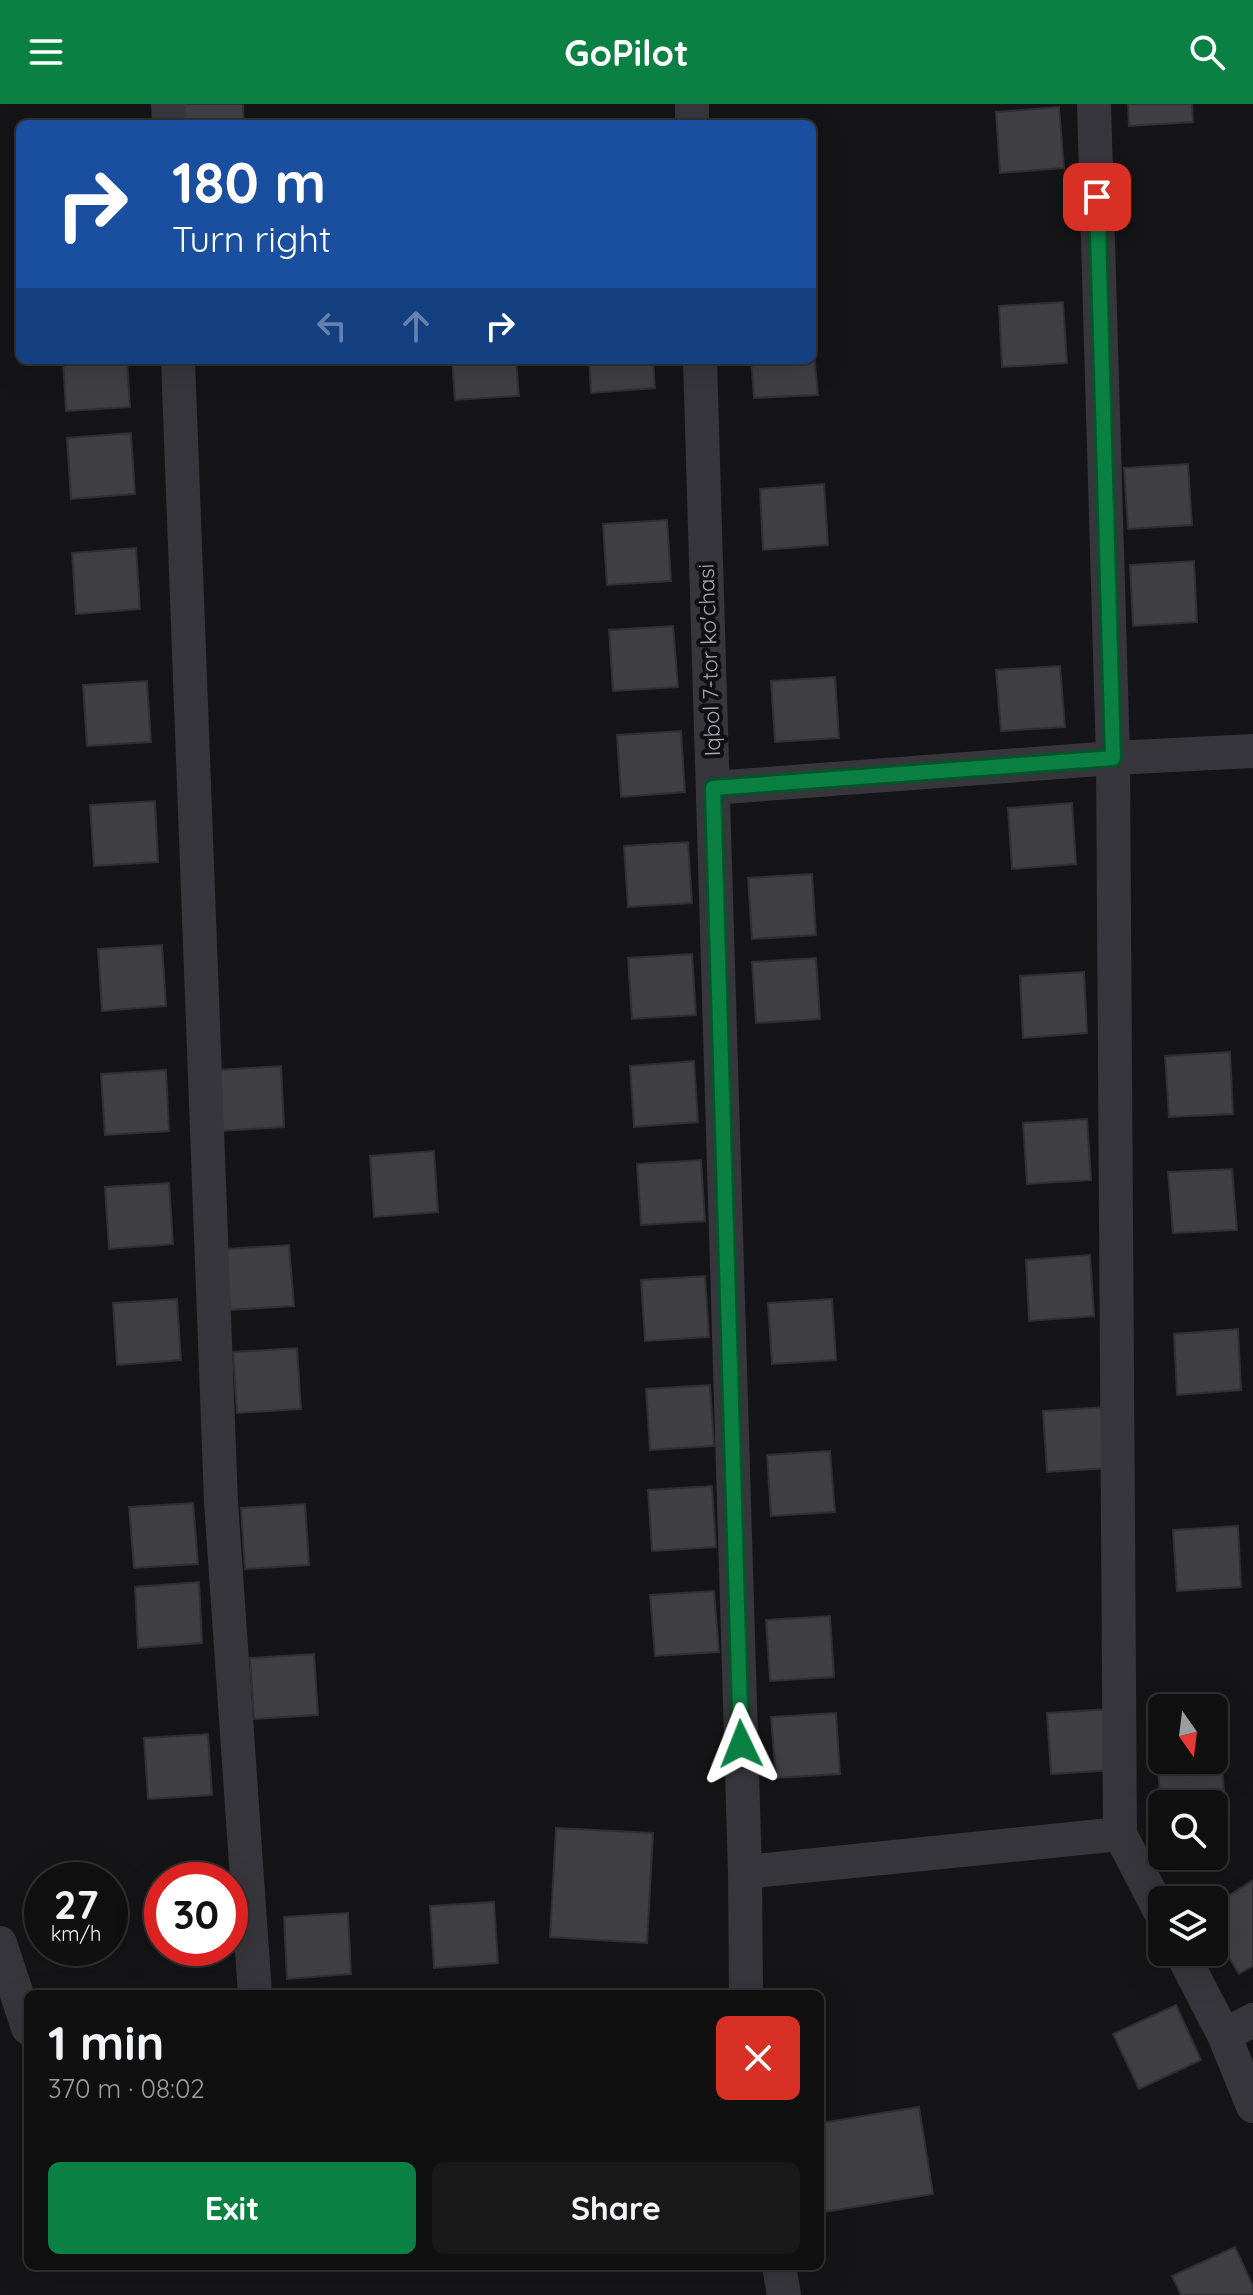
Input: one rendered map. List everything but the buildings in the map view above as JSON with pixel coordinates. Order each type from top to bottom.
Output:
[{"type":"street","points":[[1094,104],[1113,758],[1120,1834],[1148,1888]]},
{"type":"street","points":[[178,364],[221,1502],[255,1990]]},
{"type":"street","name":"Iqbol 7-tor ko'chasi","points":[[700,364],[746,1990]]},
{"type":"street","points":[[713,788],[1113,758],[1253,751]]},
{"type":"street","points":[[745,1872],[1120,1834]]},
{"type":"street","points":[[0,1943],[24,2016]]},
{"type":"street","points":[[1192,1966],[1238,2027],[1253,2106]]},
{"type":"street","points":[[780,2270],[784,2295]]},
{"type":"route","points":[[741,1744],[713,788],[1113,758],[1097,197]]}]
